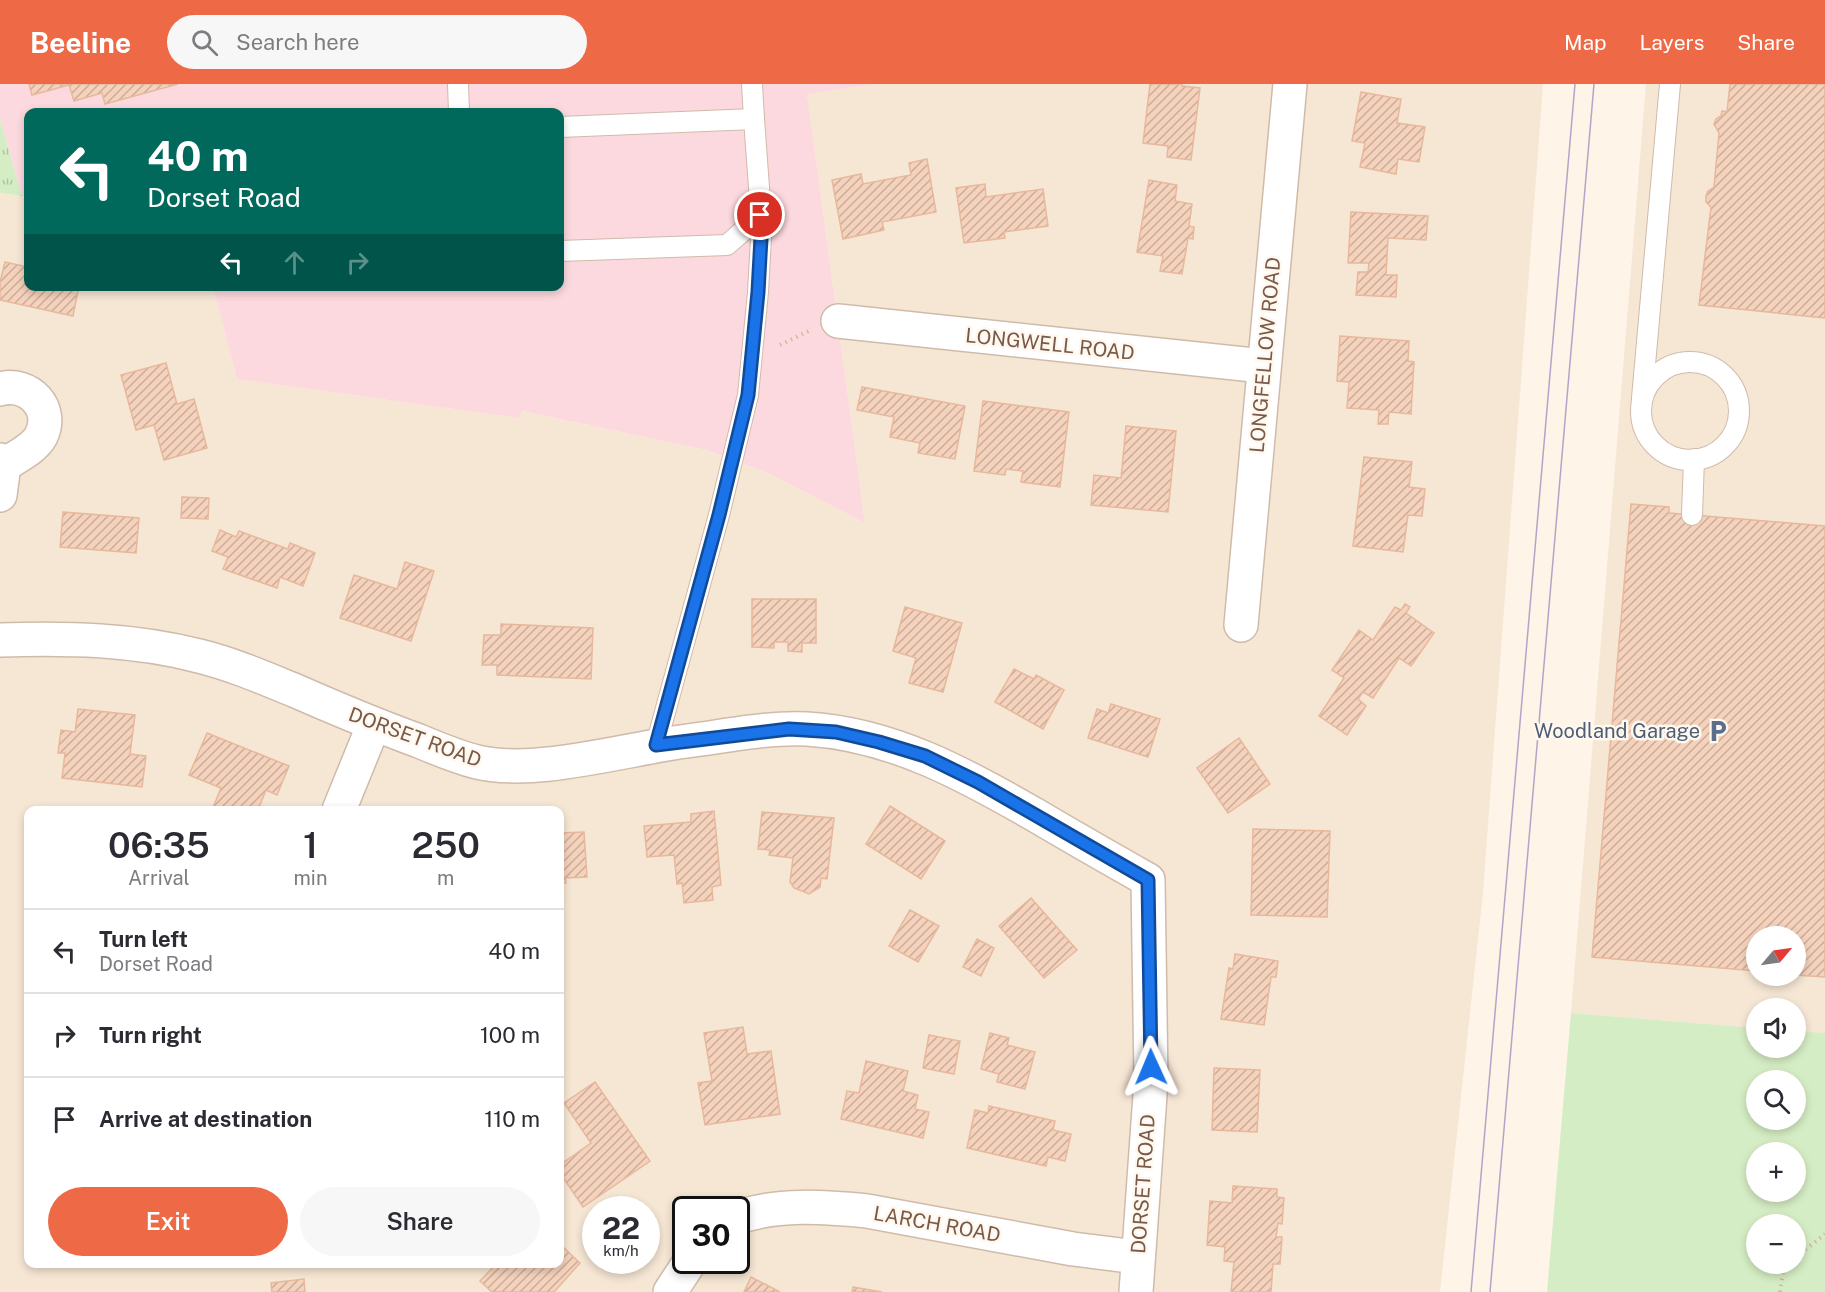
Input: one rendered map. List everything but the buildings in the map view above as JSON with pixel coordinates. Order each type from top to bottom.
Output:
[{"type":"street","name":"LONGFELLOW ROAD","points":[[1240,626],[1290,84]]},
{"type":"street","name":"LONGWELL ROAD","points":[[838,321],[1263,366]]},
{"type":"street","points":[[0,389],[16,387],[27,390],[40,403],[45,420],[37,442],[1,473]]},
{"type":"street","name":"DORSET ROAD","points":[[0,639],[61,638],[118,641],[200,656],[478,762],[499,765],[545,764],[656,745],[789,729],[836,732],[879,742],[925,756],[978,782],[1148,880],[1151,1081],[1136,1292]]},
{"type":"street","points":[[341,806],[374,724]]},
{"type":"street","name":"LARCH ROAD","points":[[750,1214],[772,1209],[840,1208],[1073,1249],[1137,1257]]},
{"type":"street","points":[[670,1292],[682,1274]]},
{"type":"lane","points":[[458,84],[459,108]]},
{"type":"lane","points":[[656,745],[719,515],[748,395],[761,249],[752,84]]},
{"type":"lane","points":[[1642,398],[1655,376],[1663,370],[1678,363],[1703,364],[1713,368],[1731,386],[1737,402],[1736,427],[1722,448],[1714,454],[1694,459],[1682,459],[1669,455],[1650,440],[1643,425],[1641,408],[1670,84]]},
{"type":"lane","points":[[564,127],[754,119]]},
{"type":"lane","points":[[564,251],[727,245],[760,215]]},
{"type":"lane","points":[[1692,515],[1694,459]]},
{"type":"path","points":[[750,369],[781,345],[815,328],[838,321]]},
{"type":"path","points":[[1806,1249],[1825,1234]]},
{"type":"path","points":[[1780,1292],[1783,1274]]},
{"type":"shaded area","points":[[0,84],[875,84],[807,94],[865,523],[768,473],[706,450],[522,411],[519,418],[237,379],[214,291],[564,291],[564,108],[24,108],[24,196],[22,196],[0,119]]},
{"type":"shaded area","points":[[875,84],[1543,84],[1483,892],[1440,1292],[0,1292],[0,193],[24,196],[24,291],[214,291],[237,379],[519,418],[521,411],[706,450],[768,473],[865,523],[807,94]]},
{"type":"shaded area","points":[[1646,84],[1825,84],[1825,1033],[1806,1032],[1806,998],[1746,998],[1746,1027],[1571,1013]]},
{"type":"green space","points":[[0,119],[22,196],[0,193]]},
{"type":"green space","points":[[1571,1013],[1746,1027],[1746,1058],[1806,1058],[1806,1032],[1825,1033],[1825,1292],[1547,1292]]},
{"type":"tram line","points":[[1471,1292],[1575,84]]},
{"type":"tram line","points":[[1490,1292],[1594,84]]},
{"type":"place","name":"Woodland Garage","points":[[1718,731]]},
{"type":"route","points":[[760,215],[761,238],[756,323],[748,395],[719,515],[656,745],[789,729],[836,732],[879,742],[925,756],[978,782],[1148,880],[1151,1067]]}]
